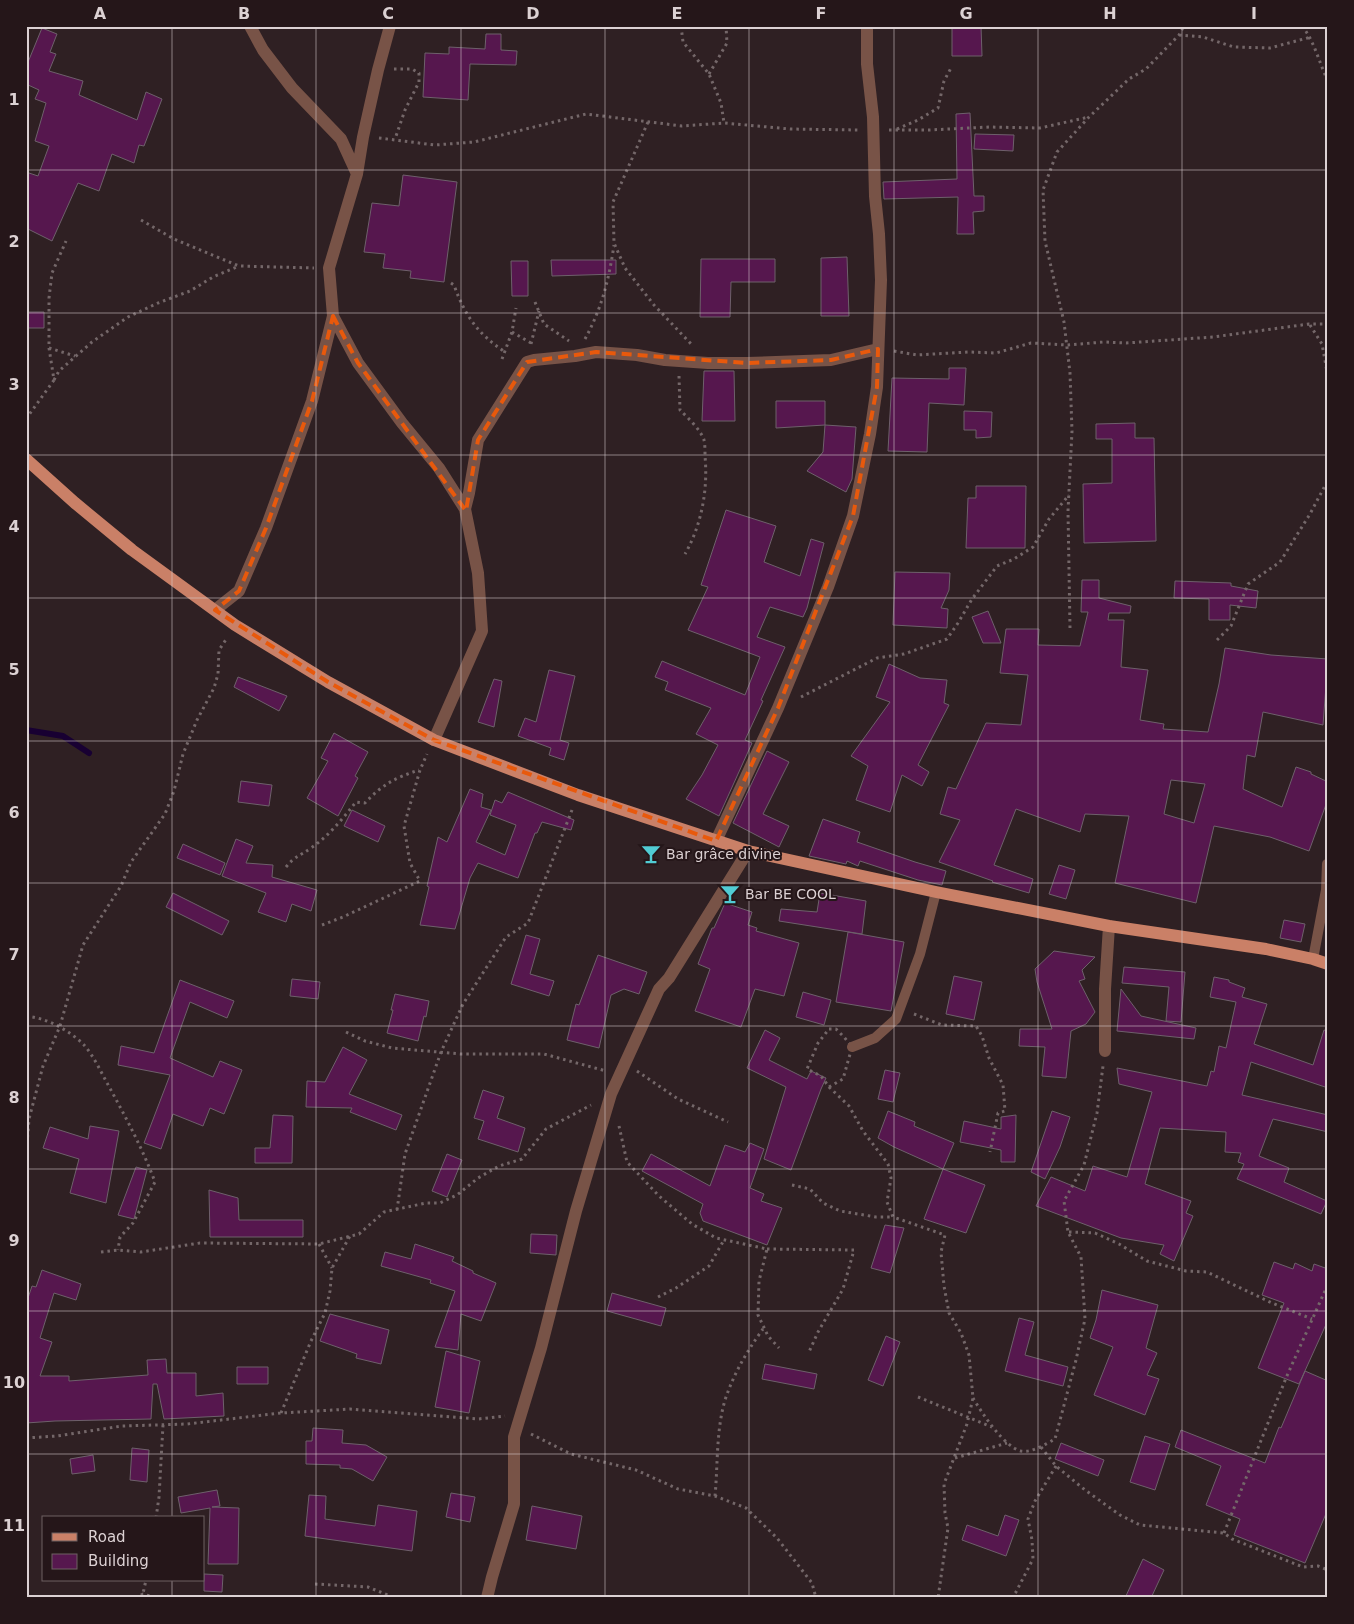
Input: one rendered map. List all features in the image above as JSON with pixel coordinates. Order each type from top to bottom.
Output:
[{"type":"main road","points":[[26,459],[132,550],[235,625],[328,682],[434,740],[578,795],[748,851],[936,892],[1109,926],[1266,949],[1328,964]]},
{"type":"street","points":[[250,26],[262,50],[292,88],[341,139],[357,174]]},
{"type":"street","points":[[215,610],[239,590],[266,528],[312,401],[333,316],[329,268],[357,174],[363,137],[390,26]]},
{"type":"street","points":[[716,841],[778,708],[828,587],[853,516],[870,434],[877,387],[881,280],[875,196],[873,117],[867,64],[867,26]]},
{"type":"street","points":[[333,316],[358,363],[402,423],[439,468],[464,509],[478,573],[482,631],[434,740]]},
{"type":"street","points":[[464,509],[469,493],[478,440],[527,362],[575,356],[582,351],[708,363],[747,364],[831,360],[878,349]]},
{"type":"street","points":[[487,1598],[514,1504],[514,1436],[541,1348],[576,1210],[611,1094],[660,988],[669,978],[748,851]]},
{"type":"street","points":[[1105,1051],[1105,989],[1109,926]]},
{"type":"lane","points":[[1313,959],[1326,890],[1327,864]]},
{"type":"lane","points":[[852,1047],[875,1038],[896,1019],[920,954],[936,892]]},
{"type":"path","points":[[681,26],[683,42],[709,74],[721,103],[724,123]]},
{"type":"path","points":[[709,74],[727,43],[726,26]]},
{"type":"path","points":[[1070,628],[1068,510],[1072,431],[1067,345],[1064,322],[1045,241],[1043,190],[1057,152],[1089,117],[1129,79],[1146,68],[1180,36],[1184,26]]},
{"type":"path","points":[[1302,26],[1310,37],[1319,64],[1328,81]]},
{"type":"path","points":[[1180,36],[1203,37],[1234,47],[1270,48],[1310,37]]},
{"type":"path","points":[[894,131],[938,108],[944,81],[951,68]]},
{"type":"path","points":[[378,70],[412,69],[418,73],[419,82],[405,110],[395,139]]},
{"type":"path","points":[[363,137],[395,139],[435,145],[474,142],[586,114],[682,126],[724,123],[790,130],[873,131]]},
{"type":"path","points":[[873,117],[881,129],[894,131],[988,127],[1040,128],[1089,117]]},
{"type":"path","points":[[535,302],[544,324],[582,351],[594,324],[608,281],[614,243],[613,202],[648,122]]},
{"type":"path","points":[[142,220],[174,238],[239,266],[329,268]]},
{"type":"path","points":[[54,380],[49,348],[49,298],[52,273],[66,241]]},
{"type":"path","points":[[614,243],[625,268],[654,305],[698,350],[708,363]]},
{"type":"path","points":[[26,419],[59,371],[92,342],[128,317],[239,266]]},
{"type":"path","points":[[451,283],[462,307],[475,326],[490,342],[505,352]]},
{"type":"path","points":[[502,359],[512,332],[516,308]]},
{"type":"path","points":[[527,362],[539,311]]},
{"type":"path","points":[[1310,324],[1322,344],[1328,377]]},
{"type":"path","points":[[878,349],[917,355],[969,352],[996,353],[1031,342],[1067,345],[1104,342],[1126,343],[1212,336],[1310,324],[1328,324]]},
{"type":"path","points":[[512,332],[531,343]]},
{"type":"path","points":[[49,348],[76,356]]},
{"type":"path","points":[[680,360],[678,384],[680,410],[692,422],[704,439],[706,467],[705,491],[700,516],[693,540],[685,554]]},
{"type":"path","points":[[1217,640],[1231,626],[1248,584],[1280,562],[1310,514],[1328,480]]},
{"type":"path","points":[[778,708],[877,658],[904,654],[947,639],[972,599],[997,566],[1014,559],[1033,546],[1049,519],[1069,495]]},
{"type":"path","points":[[26,1157],[30,1119],[41,1075],[60,1026],[83,946],[121,886],[131,862],[165,814],[174,790],[183,754],[196,720],[214,688],[218,674],[219,650],[235,625]]},
{"type":"path","points":[[322,925],[420,880],[410,863],[404,826],[420,770],[434,740]]},
{"type":"path","points":[[286,867],[295,857],[312,848],[334,828],[356,802],[365,803],[375,792],[398,776],[420,770]]},
{"type":"path","points":[[397,1210],[405,1154],[441,1052],[463,1004],[506,937],[528,922],[578,795]]},
{"type":"path","points":[[902,1004],[916,1016],[942,1025],[976,1026],[982,1036],[989,1058],[1003,1085],[1005,1111],[998,1113],[990,1152]]},
{"type":"path","points":[[26,1016],[36,1017],[60,1026],[84,1046],[97,1064],[144,1152],[155,1182],[133,1223],[120,1238],[118,1250]]},
{"type":"path","points":[[830,1087],[843,1079],[852,1047],[836,1029],[829,1029],[818,1043],[807,1069],[821,1076],[830,1087],[849,1106],[863,1131],[888,1164],[890,1178],[887,1202],[892,1217]]},
{"type":"path","points":[[346,1032],[365,1041],[392,1048],[461,1054],[544,1054],[618,1076]]},
{"type":"path","points":[[973,1398],[993,1427],[1007,1443],[1022,1451],[1041,1447],[1054,1439],[1076,1360],[1085,1319],[1081,1257],[1068,1232],[1064,1201],[1084,1165],[1097,1113],[1105,1051]]},
{"type":"path","points":[[625,1061],[678,1099],[728,1122]]},
{"type":"path","points":[[101,1252],[118,1250],[141,1252],[200,1243],[319,1244],[359,1234],[384,1212],[426,1203],[440,1204],[457,1195],[478,1178],[498,1166],[522,1159],[546,1129],[611,1094],[627,1162],[659,1196],[692,1224],[716,1238],[767,1249],[854,1250],[843,1289],[818,1332],[809,1352]]},
{"type":"path","points":[[792,1185],[810,1190],[823,1203],[840,1211],[876,1217],[892,1217],[945,1235],[941,1252],[944,1286],[949,1313],[961,1333],[969,1355],[973,1398],[944,1484],[945,1513],[948,1528],[938,1598]]},
{"type":"path","points":[[1068,1232],[1095,1233],[1119,1244],[1147,1261],[1186,1271],[1208,1272],[1272,1303],[1312,1319]]},
{"type":"path","points":[[281,1414],[311,1341],[325,1313],[330,1291],[332,1268],[351,1236]]},
{"type":"path","points":[[658,1297],[676,1288],[709,1266],[724,1240]]},
{"type":"path","points":[[319,1244],[332,1268]]},
{"type":"path","points":[[767,1249],[759,1281],[758,1315],[768,1336],[779,1348]]},
{"type":"path","points":[[1224,1533],[1286,1378],[1328,1284]]},
{"type":"path","points":[[715,1496],[718,1444],[725,1400],[742,1358],[764,1328]]},
{"type":"path","points":[[918,1396],[993,1427]]},
{"type":"path","points":[[26,1438],[57,1436],[122,1426],[187,1424],[350,1409],[519,1421],[571,1454],[636,1470],[678,1490],[715,1496],[746,1508],[777,1538],[812,1583],[816,1598]]},
{"type":"path","points":[[156,1516],[163,1425]]},
{"type":"path","points":[[954,1458],[1007,1443]]},
{"type":"path","points":[[1041,1447],[1056,1466],[1120,1515],[1140,1524],[1224,1533],[1232,1539],[1303,1567],[1318,1566],[1328,1570]]},
{"type":"path","points":[[1012,1598],[1033,1559],[1028,1519],[1035,1501],[1056,1466]]},
{"type":"path","points":[[143,1596],[146,1582]]},
{"type":"path","points":[[315,1584],[368,1587],[395,1598]]},
{"type":"path","points":[[135,1598],[143,1596],[157,1598]]},
{"type":"highlighted area","points":[[333,316],[358,363],[466,511],[478,440],[527,362],[596,352],[747,363],[831,360],[878,349],[877,387],[853,516],[778,708],[716,841],[434,740],[328,682],[215,610],[239,591],[266,528],[312,401]]},
{"type":"building","points":[[952,26],[981,26],[982,56],[952,56]]},
{"type":"building","points":[[42,28],[57,34],[50,52],[56,54],[49,71],[83,81],[79,95],[137,120],[146,92],[162,99],[144,146],[139,145],[134,163],[112,154],[99,191],[78,183],[52,241],[26,228],[26,172],[38,176],[49,146],[35,141],[46,103],[35,99],[39,90],[26,84],[26,67]]},
{"type":"building","points":[[486,34],[501,34],[501,50],[517,51],[516,65],[470,64],[468,100],[423,97],[425,53],[449,54],[449,47],[485,49]]},
{"type":"building","points":[[970,113],[974,196],[984,196],[984,211],[973,212],[974,234],[957,234],[958,197],[884,199],[883,182],[957,179],[956,114]]},
{"type":"building","points":[[975,134],[1014,135],[1013,151],[974,149]]},
{"type":"building","points":[[403,175],[457,182],[444,282],[410,278],[411,271],[383,268],[385,254],[364,252],[372,203],[399,206]]},
{"type":"building","points":[[847,257],[849,316],[821,316],[821,258]]},
{"type":"building","points":[[701,259],[775,259],[775,282],[731,282],[730,317],[700,317]]},
{"type":"building","points":[[551,260],[616,260],[616,274],[552,276]]},
{"type":"building","points":[[511,261],[528,261],[528,296],[512,296]]},
{"type":"building","points":[[26,312],[44,312],[44,328],[26,328]]},
{"type":"building","points":[[949,368],[966,368],[964,405],[929,403],[927,452],[888,451],[892,378],[949,379]]},
{"type":"building","points":[[704,371],[734,371],[735,421],[702,421]]},
{"type":"building","points":[[776,401],[825,401],[825,425],[776,428]]},
{"type":"building","points":[[964,411],[992,412],[991,437],[976,438],[976,430],[964,430]]},
{"type":"building","points":[[1135,423],[1135,438],[1154,438],[1156,541],[1084,543],[1083,484],[1112,483],[1112,439],[1096,439],[1096,424]]},
{"type":"building","points":[[825,425],[856,427],[852,479],[846,492],[807,471],[823,452]]},
{"type":"building","points":[[976,486],[1026,486],[1025,548],[966,548],[968,498],[976,498]]},
{"type":"building","points":[[726,510],[776,526],[764,562],[800,576],[811,539],[824,543],[803,617],[770,607],[757,637],[785,647],[745,740],[752,743],[719,816],[686,799],[702,775],[718,745],[696,734],[711,708],[665,690],[668,682],[655,677],[662,661],[745,695],[760,657],[688,630],[708,587],[701,585]]},
{"type":"building","points":[[895,572],[950,573],[949,590],[941,608],[948,609],[947,628],[893,625]]},
{"type":"building","points":[[1082,580],[1099,580],[1099,598],[1131,606],[1130,613],[1109,613],[1108,620],[1124,620],[1121,667],[1148,670],[1140,720],[1164,724],[1163,729],[1208,732],[1225,648],[1271,655],[1328,659],[1323,725],[1263,712],[1255,757],[1247,755],[1243,789],[1282,807],[1296,767],[1311,772],[1311,774],[1328,782],[1328,799],[1309,851],[1270,837],[1214,826],[1196,903],[1115,883],[1129,816],[1085,814],[1080,832],[1016,809],[994,865],[1033,879],[1029,893],[992,882],[939,862],[960,820],[940,814],[948,787],[956,789],[986,723],[1021,725],[1028,675],[1000,673],[1006,629],[1039,629],[1038,645],[1080,646],[1088,612],[1081,612]],"holes":[[[1171,780],[1205,784],[1194,823],[1164,814]]]},
{"type":"building","points":[[1175,581],[1231,583],[1231,586],[1258,591],[1256,608],[1230,605],[1230,620],[1209,620],[1209,599],[1174,598]]},
{"type":"building","points":[[988,611],[1001,643],[983,643],[972,617]]},
{"type":"building","points":[[889,664],[920,678],[947,680],[944,703],[949,705],[918,765],[929,772],[922,786],[902,775],[890,812],[856,800],[868,766],[851,756],[890,702],[876,697]]},
{"type":"building","points":[[549,670],[575,676],[560,740],[569,743],[564,760],[549,755],[551,748],[518,736],[525,718],[536,722]]},
{"type":"building","points":[[238,677],[287,696],[279,711],[234,687]]},
{"type":"building","points":[[494,679],[502,681],[494,727],[478,722]]},
{"type":"building","points":[[334,733],[368,752],[355,776],[358,778],[338,816],[307,798],[328,761],[321,758]]},
{"type":"building","points":[[767,751],[789,762],[763,814],[789,826],[779,847],[733,823]]},
{"type":"building","points":[[241,781],[272,785],[269,806],[238,802]]},
{"type":"building","points":[[470,789],[483,794],[481,807],[491,810],[476,842],[505,855],[516,825],[490,815],[495,800],[502,803],[508,792],[574,820],[571,830],[542,822],[537,833],[535,833],[518,878],[478,863],[470,878],[455,929],[420,925],[438,837],[447,842]]},
{"type":"building","points":[[352,810],[385,826],[378,842],[344,826]]},
{"type":"building","points":[[823,819],[860,832],[857,842],[946,871],[942,885],[918,880],[860,861],[858,866],[847,861],[846,864],[809,856]]},
{"type":"building","points":[[236,839],[253,846],[246,863],[273,865],[272,877],[317,890],[311,911],[292,904],[286,922],[258,912],[266,893],[222,876]]},
{"type":"building","points":[[183,844],[225,863],[220,875],[177,858]]},
{"type":"building","points":[[1059,865],[1075,870],[1066,899],[1049,894]]},
{"type":"building","points":[[173,893],[229,921],[222,935],[166,907]]},
{"type":"building","points":[[820,893],[866,901],[862,934],[779,921],[781,909],[817,912]]},
{"type":"building","points":[[725,903],[752,912],[748,925],[757,928],[756,931],[799,943],[784,996],[755,989],[741,1027],[695,1011],[710,969],[698,964],[712,928],[714,928]]},
{"type":"building","points":[[1284,920],[1305,924],[1301,942],[1280,938]]},
{"type":"building","points":[[848,932],[904,942],[891,1011],[836,1002]]},
{"type":"building","points":[[526,935],[540,939],[530,974],[554,981],[549,996],[511,984]]},
{"type":"building","points":[[1054,951],[1095,957],[1082,970],[1085,979],[1079,981],[1095,1012],[1086,1024],[1071,1031],[1066,1078],[1042,1076],[1045,1047],[1019,1046],[1020,1029],[1052,1029],[1037,982],[1035,969]]},
{"type":"building","points":[[598,955],[647,972],[639,994],[624,989],[611,995],[599,1048],[567,1040],[576,1004],[579,1005]]},
{"type":"building","points":[[1124,967],[1185,972],[1181,1022],[1166,1021],[1169,987],[1122,983]]},
{"type":"building","points":[[954,976],[982,982],[974,1020],[946,1014]]},
{"type":"building","points":[[1214,977],[1229,980],[1229,982],[1245,988],[1242,997],[1267,1004],[1254,1044],[1313,1065],[1324,1030],[1328,1031],[1328,1088],[1251,1062],[1242,1095],[1328,1115],[1328,1132],[1273,1119],[1259,1156],[1289,1168],[1284,1182],[1327,1201],[1321,1214],[1237,1179],[1244,1164],[1238,1162],[1241,1153],[1225,1152],[1226,1132],[1160,1128],[1145,1184],[1191,1201],[1186,1213],[1193,1216],[1174,1261],[1160,1254],[1164,1245],[1121,1238],[1036,1206],[1051,1177],[1085,1191],[1093,1166],[1127,1177],[1152,1092],[1119,1084],[1117,1068],[1207,1086],[1211,1071],[1214,1072],[1219,1046],[1226,1048],[1236,1002],[1210,997]]},
{"type":"building","points":[[292,979],[320,982],[318,999],[290,996]]},
{"type":"building","points":[[180,980],[234,1001],[227,1018],[190,1002],[170,1058],[213,1077],[220,1061],[242,1070],[224,1114],[210,1108],[203,1126],[173,1114],[161,1149],[144,1143],[170,1075],[118,1065],[121,1046],[154,1053]]},
{"type":"building","points":[[1121,989],[1141,1016],[1196,1028],[1194,1039],[1117,1031]]},
{"type":"building","points":[[803,992],[831,1000],[824,1025],[796,1017]]},
{"type":"building","points":[[395,994],[429,1001],[418,1041],[387,1033]]},
{"type":"building","points":[[765,1030],[780,1038],[769,1060],[807,1079],[811,1071],[826,1078],[791,1170],[764,1159],[786,1087],[747,1068]]},
{"type":"building","points":[[343,1047],[367,1060],[349,1094],[402,1115],[396,1130],[350,1112],[352,1108],[306,1107],[307,1081],[325,1082]]},
{"type":"building","points":[[885,1070],[900,1073],[893,1102],[878,1099]]},
{"type":"building","points":[[483,1090],[504,1097],[497,1118],[525,1128],[518,1152],[478,1139],[484,1121],[474,1118]]},
{"type":"building","points":[[888,1111],[915,1122],[914,1126],[954,1143],[943,1169],[878,1138]]},
{"type":"building","points":[[1052,1111],[1070,1117],[1060,1147],[1045,1179],[1031,1172]]},
{"type":"building","points":[[273,1115],[293,1116],[292,1163],[255,1163],[255,1148],[270,1148]]},
{"type":"building","points":[[1016,1115],[1015,1162],[1001,1162],[1001,1150],[960,1142],[964,1121],[1001,1129],[1001,1117]]},
{"type":"building","points":[[90,1126],[119,1131],[106,1203],[70,1193],[79,1159],[43,1148],[50,1127],[88,1139]]},
{"type":"building","points":[[750,1143],[764,1149],[750,1188],[764,1194],[761,1201],[782,1208],[767,1245],[703,1221],[700,1213],[703,1204],[642,1171],[651,1154],[710,1186],[725,1145],[745,1152]]},
{"type":"building","points":[[447,1154],[462,1160],[447,1197],[432,1191]]},
{"type":"building","points":[[136,1167],[147,1170],[134,1219],[118,1215]]},
{"type":"building","points":[[943,1169],[985,1185],[966,1233],[924,1219]]},
{"type":"building","points":[[209,1190],[238,1198],[239,1220],[303,1220],[303,1237],[210,1237]]},
{"type":"building","points":[[885,1225],[904,1228],[890,1273],[871,1268]]},
{"type":"building","points":[[531,1234],[557,1235],[556,1255],[530,1253]]},
{"type":"building","points":[[415,1244],[454,1257],[452,1261],[496,1283],[481,1321],[461,1314],[458,1350],[435,1347],[455,1291],[430,1283],[431,1280],[381,1266],[385,1252],[411,1259]]},
{"type":"building","points":[[1274,1262],[1293,1269],[1295,1263],[1312,1271],[1314,1264],[1328,1269],[1328,1320],[1299,1384],[1258,1368],[1284,1303],[1262,1295]]},
{"type":"building","points":[[42,1270],[81,1284],[76,1300],[54,1293],[40,1338],[52,1342],[40,1376],[69,1376],[69,1381],[148,1375],[147,1360],[166,1359],[167,1373],[196,1373],[196,1396],[223,1393],[224,1416],[164,1419],[157,1384],[153,1384],[151,1419],[26,1423],[26,1304],[32,1286],[36,1287]]},
{"type":"building","points":[[1102,1290],[1158,1305],[1146,1348],[1157,1353],[1147,1375],[1159,1379],[1145,1415],[1094,1395],[1113,1347],[1090,1338]]},
{"type":"building","points":[[612,1293],[666,1308],[661,1326],[607,1311]]},
{"type":"building","points":[[330,1314],[389,1330],[381,1364],[356,1358],[357,1354],[320,1341]]},
{"type":"building","points":[[1019,1318],[1034,1322],[1025,1355],[1068,1367],[1063,1386],[1005,1371]]},
{"type":"building","points":[[886,1336],[900,1342],[883,1386],[868,1380]]},
{"type":"building","points":[[446,1351],[480,1361],[469,1413],[435,1407]]},
{"type":"building","points":[[765,1364],[817,1374],[814,1389],[762,1379]]},
{"type":"building","points":[[237,1367],[268,1367],[268,1384],[237,1384]]},
{"type":"building","points":[[1305,1371],[1328,1381],[1328,1509],[1305,1563],[1234,1535],[1240,1519],[1206,1505],[1221,1466],[1175,1447],[1181,1430],[1265,1463],[1279,1427],[1281,1428]]},
{"type":"building","points":[[313,1428],[343,1430],[342,1443],[366,1445],[387,1457],[373,1481],[352,1469],[340,1468],[340,1465],[306,1464],[306,1441],[312,1441]]},
{"type":"building","points":[[1145,1436],[1170,1444],[1155,1490],[1130,1482]]},
{"type":"building","points":[[1061,1443],[1104,1460],[1098,1476],[1055,1459]]},
{"type":"building","points":[[132,1448],[149,1450],[147,1482],[130,1480]]},
{"type":"building","points":[[93,1455],[95,1471],[72,1474],[70,1459]]},
{"type":"building","points":[[217,1490],[220,1506],[212,1507],[239,1508],[238,1564],[208,1564],[210,1508],[181,1513],[178,1497]]},
{"type":"building","points":[[451,1493],[475,1497],[470,1522],[446,1517]]},
{"type":"building","points":[[309,1495],[326,1496],[325,1519],[375,1526],[378,1505],[417,1511],[412,1551],[305,1536]]},
{"type":"building","points":[[532,1506],[582,1516],[576,1549],[526,1540]]},
{"type":"building","points":[[1005,1515],[1019,1520],[1006,1556],[962,1540],[967,1525],[998,1536]]},
{"type":"building","points":[[1143,1559],[1164,1570],[1151,1598],[1125,1598]]},
{"type":"building","points":[[205,1574],[223,1575],[222,1592],[204,1591]]},
{"type":"waterway","points":[[26,730],[63,736],[89,753]]},
{"type":"place","name":"Bar grâce divine","points":[[651,854]]},
{"type":"place","name":"Bar BE COOL","points":[[730,894]]}]
